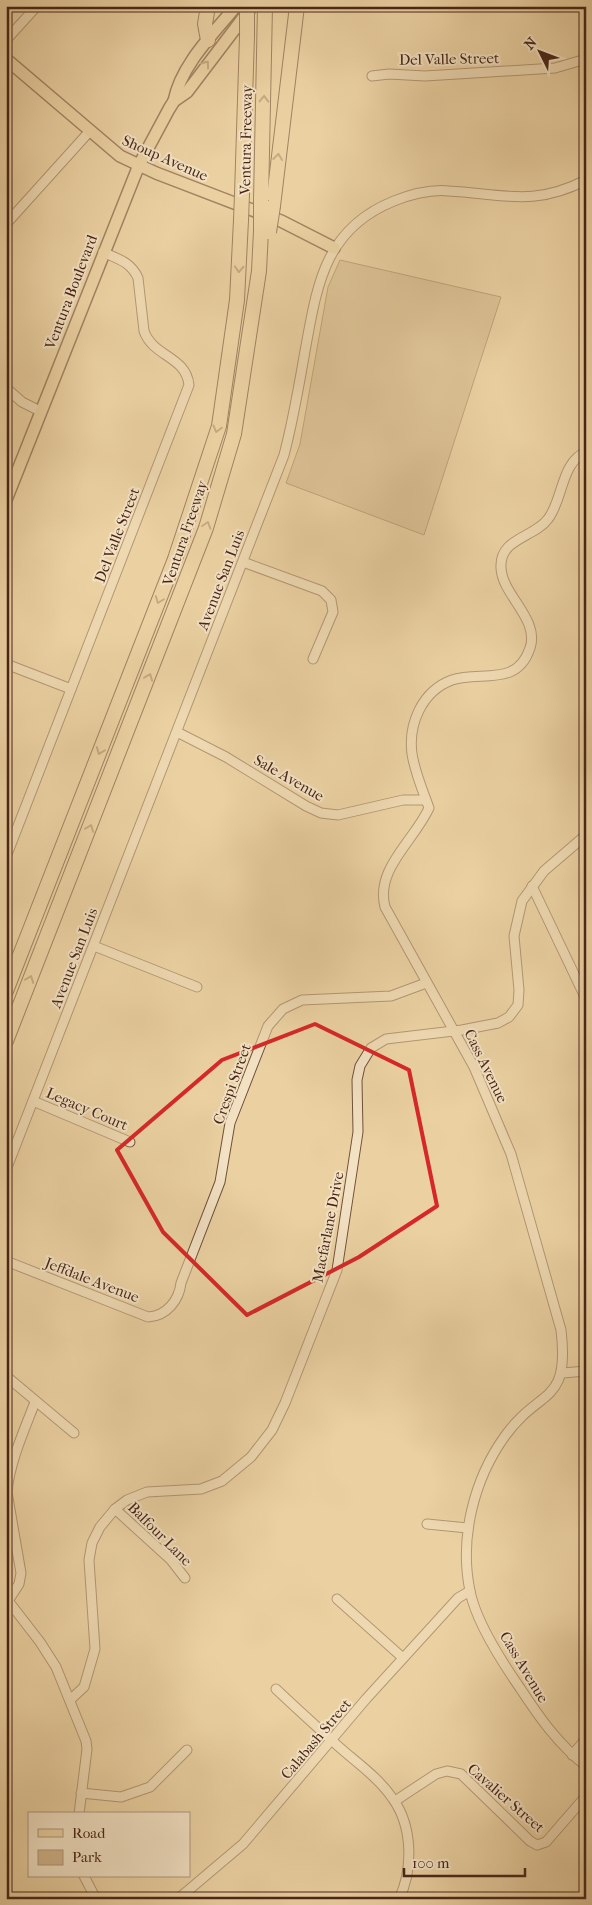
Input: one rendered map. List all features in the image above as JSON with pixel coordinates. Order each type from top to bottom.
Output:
[{"type":"highway","points":[[208,6],[205,24],[208,40]]},
{"type":"highway","name":"Ventura Freeway","points":[[6,990],[175,559],[219,426],[237,300],[242,220],[247,6]]},
{"type":"highway","points":[[267,203],[297,6]]},
{"type":"highway","name":"Ventura Freeway","points":[[6,1041],[206,528],[234,434],[265,232],[267,203],[265,11]]},
{"type":"main road","name":"Ventura Boulevard","points":[[6,500],[139,165],[174,101],[177,85],[208,40],[236,6]]},
{"type":"main road","name":"Ventura Boulevard","points":[[174,101],[186,92],[252,6]]},
{"type":"main road","name":"Shoup Avenue","points":[[6,59],[89,132],[120,156],[281,222],[334,248]]},
{"type":"street","points":[[6,40],[37,6]]},
{"type":"street","name":"Del Valle Street","points":[[372,76],[389,74],[425,76],[555,68],[586,59]]},
{"type":"street","points":[[6,224],[89,132]]},
{"type":"street","name":"Avenue San Luis","points":[[6,1170],[284,455],[293,420],[316,290],[334,248],[361,219],[383,205],[407,196],[447,190],[528,198],[552,194],[586,180]]},
{"type":"street","name":"Del Valle Street","points":[[6,857],[189,385],[188,376],[183,367],[176,360],[156,350],[147,339],[144,331],[136,273],[124,261],[103,252]]},
{"type":"street","points":[[6,388],[22,402],[40,411]]},
{"type":"street","name":"Cass Avenue","points":[[586,452],[574,459],[554,511],[547,521],[539,528],[513,542],[502,557],[500,567],[503,578],[529,625],[532,636],[525,659],[501,676],[452,680],[436,690],[418,711],[413,724],[412,747],[424,800],[428,808],[423,820],[386,874],[382,898],[385,908],[474,1067],[511,1154],[561,1330],[564,1358],[563,1373],[555,1389],[522,1417],[505,1435],[488,1465],[475,1497],[468,1528],[466,1551],[470,1591],[497,1655],[544,1724],[572,1755],[586,1766]]},
{"type":"street","points":[[243,562],[322,591],[331,600],[333,612],[313,659]]},
{"type":"street","points":[[6,664],[71,689]]},
{"type":"street","name":"Sale Avenue","points":[[177,732],[226,757],[306,806],[321,813],[338,815],[403,800],[424,800]]},
{"type":"street","name":"Macfarlane Drive","points":[[71,1699],[84,1687],[95,1649],[89,1560],[92,1543],[100,1527],[115,1509],[127,1500],[147,1492],[179,1492],[201,1489],[222,1480],[251,1457],[272,1430],[289,1394],[337,1270],[358,1132],[357,1080],[360,1066],[371,1048],[386,1038],[498,1024],[509,1017],[518,1005],[519,990],[514,936],[522,901],[544,871],[586,835]]},
{"type":"street","points":[[532,886],[586,999]]},
{"type":"street","points":[[94,946],[197,987]]},
{"type":"street","name":"Crespi Street","points":[[166,1310],[180,1293],[180,1283],[220,1182],[230,1123],[268,1026],[284,1009],[302,1000],[391,996],[426,983]]},
{"type":"street","name":"Legacy Court","points":[[33,1101],[130,1142]]},
{"type":"street","name":"Jeffdale Avenue","points":[[6,1262],[148,1317],[157,1317],[166,1310]]},
{"type":"street","points":[[563,1373],[586,1371]]},
{"type":"street","points":[[6,1376],[35,1402],[44,1405],[74,1432]]},
{"type":"street","points":[[35,1402],[8,1480],[8,1492],[20,1573],[18,1584],[7,1601],[51,1659],[71,1699],[87,1749],[79,1812]]},
{"type":"street","name":"Balfour Lane","points":[[115,1509],[171,1560],[185,1578]]},
{"type":"street","points":[[427,1524],[468,1528]]},
{"type":"street","name":"Calabash Street","points":[[178,1899],[243,1844],[403,1658],[458,1598],[470,1591]]},
{"type":"street","points":[[337,1599],[403,1658]]},
{"type":"street","points":[[276,1689],[376,1780],[395,1801],[402,1817],[408,1845],[406,1884],[399,1899]]},
{"type":"street","points":[[572,1755],[586,1739]]},
{"type":"street","points":[[81,1793],[121,1797],[150,1787],[187,1750]]},
{"type":"street","name":"Cavalier Street","points":[[395,1801],[436,1774],[447,1771],[461,1774],[530,1841],[537,1845],[546,1842],[586,1796]]},
{"type":"street","points":[[85,1878],[96,1899]]},
{"type":"highlighted area","points":[[315,1024],[409,1070],[437,1206],[359,1257],[247,1315],[163,1232],[117,1150],[222,1060]]},
{"type":"green space","points":[[340,260],[501,297],[424,535],[286,483],[300,444],[328,287]]}]
